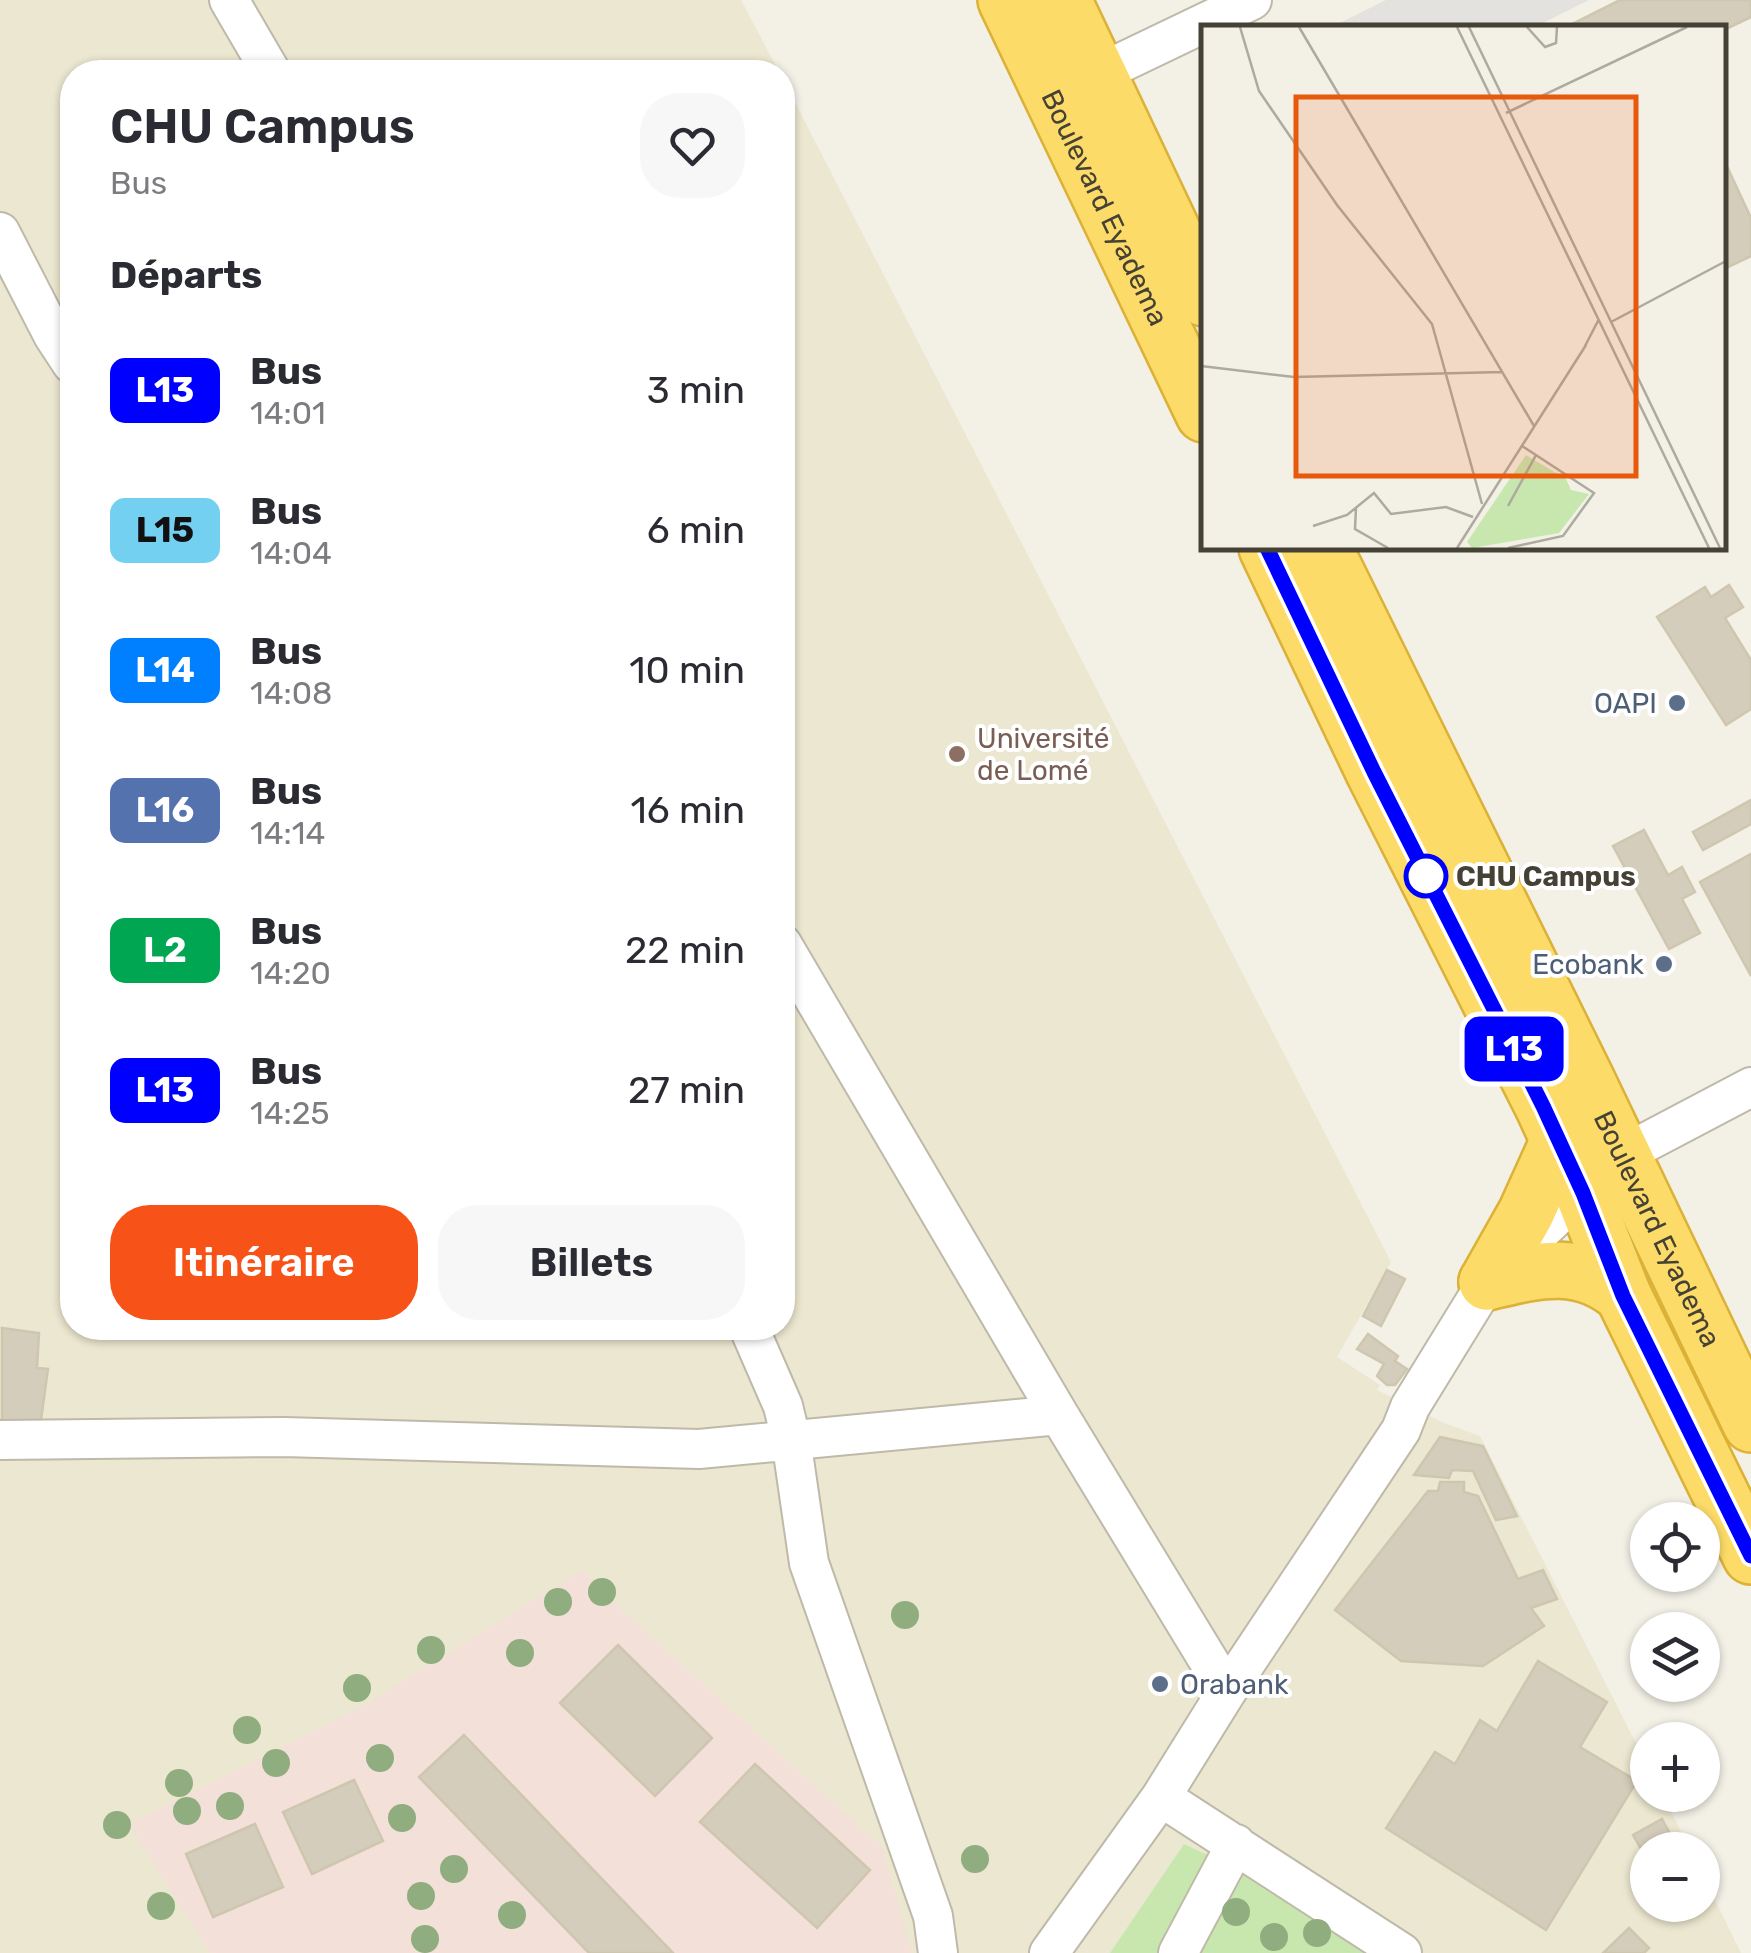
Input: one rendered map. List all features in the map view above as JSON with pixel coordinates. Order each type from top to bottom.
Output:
[{"type":"highway","name":"Boulevard Eyadema","points":[[1006,0],[1075,84],[1201,293]]},
{"type":"highway","name":"Boulevard Eyadema","points":[[1062,0],[1075,84],[1201,406]]},
{"type":"highway","name":"Boulevard Eyadema","points":[[1268,550],[1382,790],[1559,1140],[1623,1296],[1751,1556]]},
{"type":"highway","name":"Boulevard Eyadema","points":[[1325,550],[1751,1424]]},
{"type":"highway","points":[[1487,1282],[1526,1214],[1559,1140]]},
{"type":"highway","points":[[1487,1282],[1536,1271],[1566,1270],[1602,1278],[1623,1296]]},
{"type":"street","points":[[229,0],[264,60]]},
{"type":"street","points":[[1075,84],[1252,0]]},
{"type":"street","points":[[0,232],[60,346]]},
{"type":"street","points":[[795,966],[1058,1415],[1227,1691]]},
{"type":"street","points":[[1048,1953],[1161,1797],[1400,1430],[1410,1407],[1487,1282],[1622,1155],[1751,1087]]},
{"type":"street","points":[[753,1340],[783,1406],[792,1439],[810,1563],[934,1916],[938,1953]]},
{"type":"street","points":[[0,1440],[284,1437],[699,1449],[1058,1415]]},
{"type":"street","points":[[1161,1797],[1402,1953]]},
{"type":"street","points":[[1178,1953],[1236,1844]]},
{"type":"shaded area","name":"Université de Lomé","points":[[0,0],[741,0],[773,60],[60,60],[60,1340],[795,1340],[795,102],[1391,1262],[1337,1357],[1380,1385],[1377,1390],[1480,1436],[1630,1732],[1630,1812],[1671,1812],[1681,1832],[1630,1832],[1630,1922],[1720,1922],[1720,1910],[1741,1953],[0,1953]]},
{"type":"shaded area","points":[[1386,0],[1589,0],[1539,25],[1336,25]]},
{"type":"shaded area","points":[[583,1570],[882,1847],[912,1953],[210,1953],[129,1824],[356,1710]]},
{"type":"green space","points":[[1184,1844],[1245,1873],[1370,1953],[1110,1953]]},
{"type":"building","points":[[1620,0],[1751,0],[1751,17],[1726,29],[1726,25],[1570,25]]},
{"type":"building","points":[[1726,164],[1751,218],[1751,256],[1726,268]]},
{"type":"building","points":[[1729,585],[1743,607],[1725,618],[1751,660],[1751,709],[1726,725],[1657,617],[1705,587],[1711,597]]},
{"type":"building","points":[[1751,800],[1751,824],[1703,850],[1693,832]]},
{"type":"building","points":[[1644,830],[1668,875],[1682,867],[1695,892],[1682,899],[1700,933],[1669,949],[1613,846]]},
{"type":"building","points":[[1751,854],[1751,976],[1700,882]]},
{"type":"building","points":[[1387,1270],[1405,1279],[1381,1326],[1363,1316]]},
{"type":"building","points":[[2,1328],[39,1333],[37,1368],[48,1369],[40,1427],[2,1425]]},
{"type":"building","points":[[1368,1334],[1398,1356],[1395,1361],[1407,1369],[1395,1385],[1387,1385],[1377,1376],[1384,1364],[1357,1349]]},
{"type":"building","points":[[1440,1437],[1483,1446],[1517,1516],[1496,1520],[1473,1471],[1452,1470],[1449,1478],[1414,1475]]},
{"type":"building","points":[[1440,1482],[1464,1482],[1464,1492],[1478,1496],[1518,1579],[1543,1570],[1557,1599],[1531,1608],[1544,1626],[1483,1666],[1401,1661],[1335,1610],[1428,1491],[1438,1491]]},
{"type":"building","points":[[618,1645],[712,1738],[655,1796],[560,1703]]},
{"type":"building","points":[[1538,1661],[1607,1702],[1580,1747],[1630,1777],[1630,1792],[1546,1930],[1386,1828],[1435,1752],[1455,1764],[1480,1720],[1497,1731]]},
{"type":"building","points":[[464,1735],[673,1953],[589,1953],[419,1777]]},
{"type":"building","points":[[755,1764],[870,1870],[817,1928],[700,1822]]},
{"type":"building","points":[[354,1780],[383,1841],[312,1874],[283,1812]]},
{"type":"building","points":[[1662,1819],[1669,1832],[1638,1832]]},
{"type":"building","points":[[255,1824],[283,1887],[213,1917],[186,1854]]},
{"type":"building","points":[[1629,1928],[1649,1948],[1644,1953],[1603,1953]]},
{"type":"bus line","name":"L13","points":[[1268,550],[1374,772],[1543,1106],[1583,1193],[1623,1296],[1751,1556]]},
{"type":"place","name":"OAPI","points":[[1677,703]]},
{"type":"place","name":"Université de Lomé","points":[[957,754]]},
{"type":"place","name":"CHU Campus","points":[[1426,876]]},
{"type":"place","name":"Ecobank","points":[[1664,964]]},
{"type":"place","name":"Orabank","points":[[1160,1684]]}]
